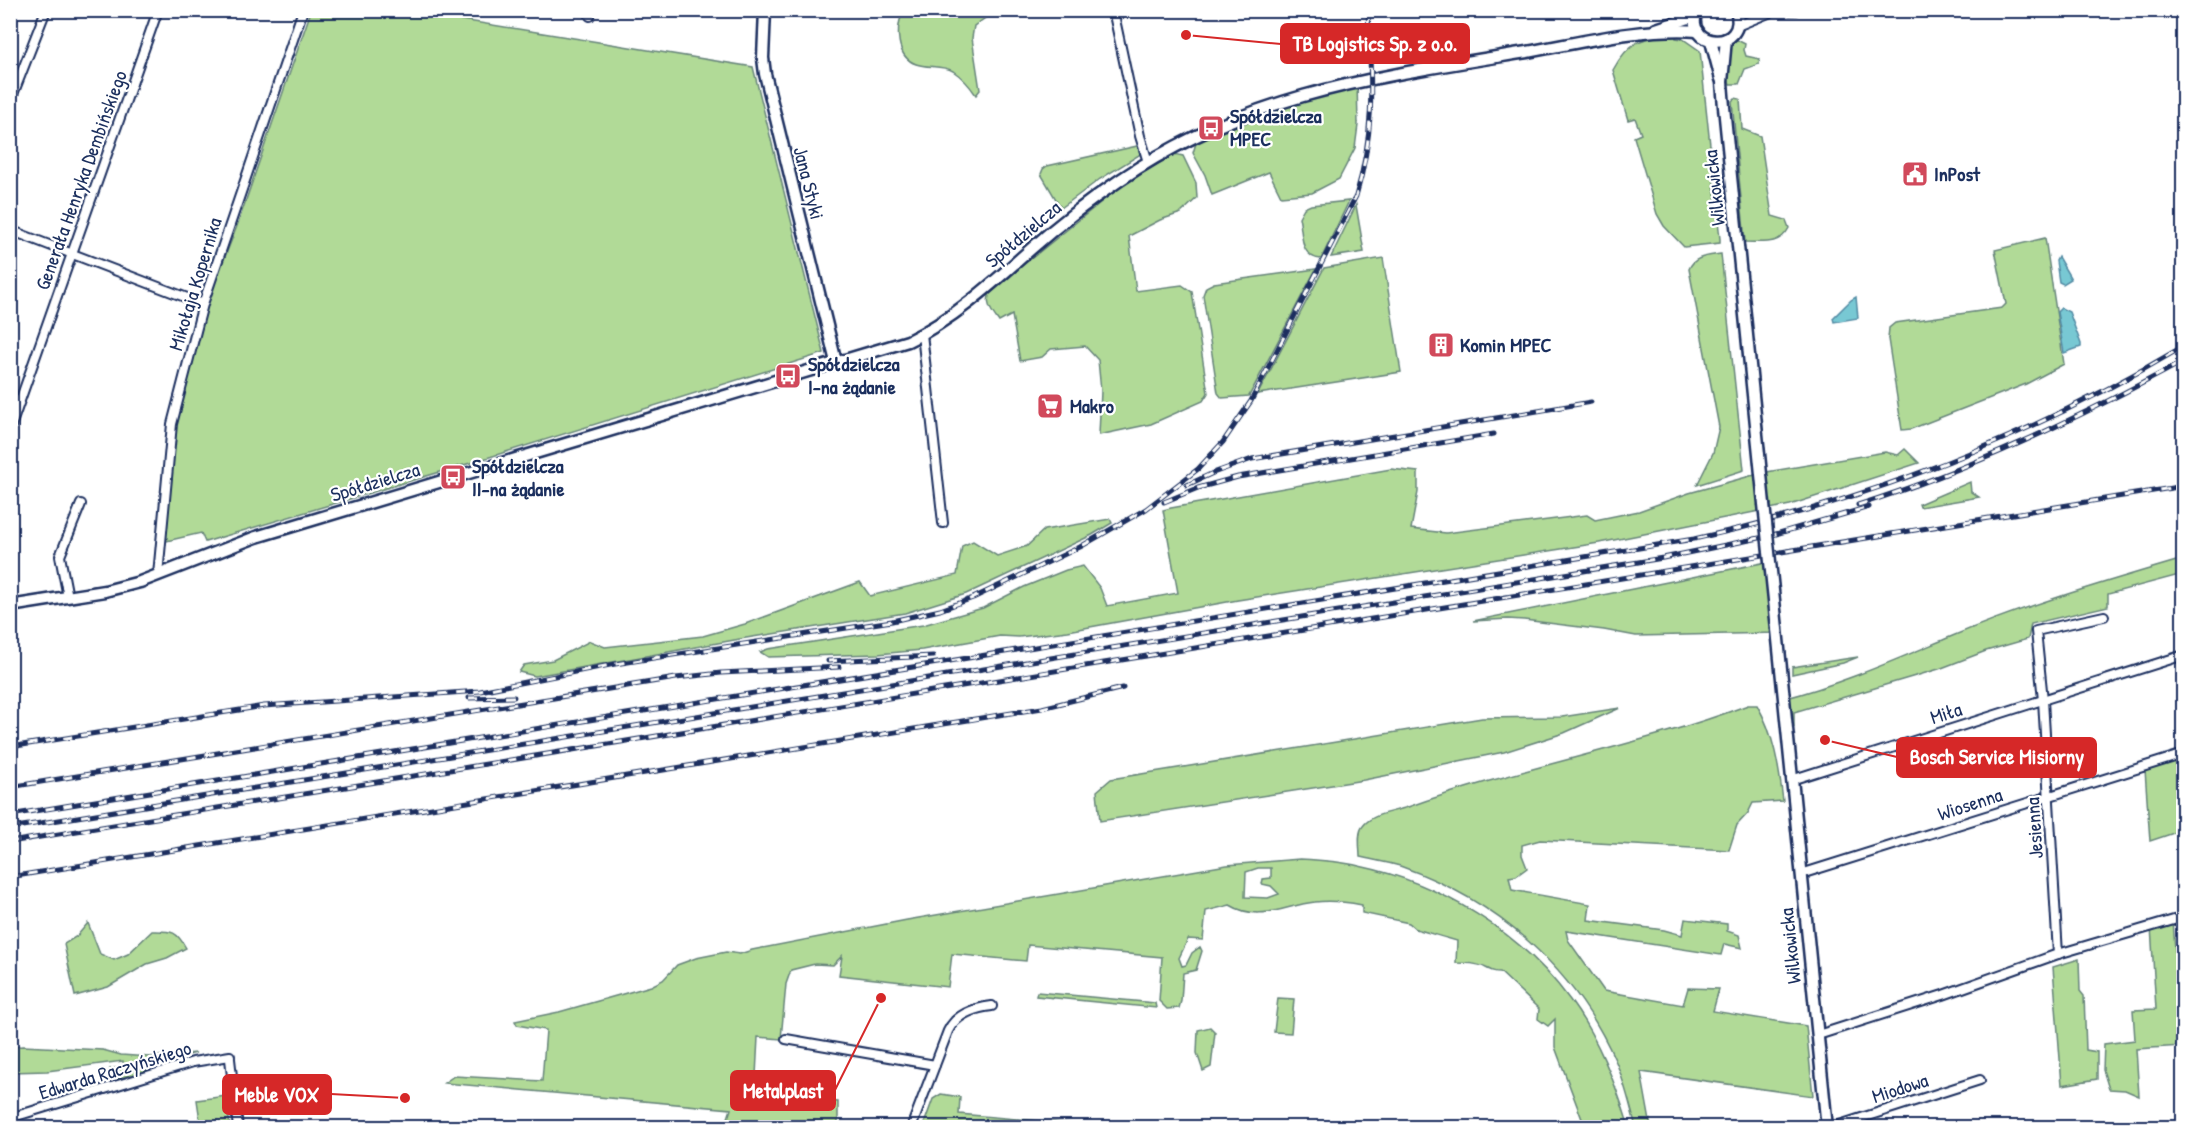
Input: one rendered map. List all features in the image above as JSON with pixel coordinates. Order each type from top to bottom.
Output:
[{"type":"street","points":[[10,102],[46,10]]},
{"type":"street","name":"Generała Henryka Dembińskiego","points":[[10,429],[158,10]]},
{"type":"street","name":"Mikołaja Kopernika","points":[[158,575],[172,424],[203,304],[303,10]]},
{"type":"street","name":"Jana Styki","points":[[765,10],[763,58],[765,74],[836,362]]},
{"type":"street","points":[[1113,10],[1140,136],[1148,162]]},
{"type":"street","points":[[1696,13],[1698,31],[1711,41],[1726,39],[1733,34],[1737,26],[1736,10]]},
{"type":"street","points":[[1762,10],[1772,12],[1796,10]]},
{"type":"street","points":[[1737,26],[1772,12]]},
{"type":"street","name":"Spółdzielcza","points":[[1650,31],[1696,13]]},
{"type":"street","name":"Spółdzielcza","points":[[10,606],[105,591],[158,575],[256,537],[908,341],[949,317],[1094,197],[1182,142],[1266,107],[1316,91],[1371,78],[1650,31],[1698,31]]},
{"type":"street","name":"Wilkowicka","points":[[1722,82],[1726,39]]},
{"type":"street","name":"Wilkowicka","points":[[1711,41],[1722,82],[1791,780],[1829,1128]]},
{"type":"street","points":[[10,230],[203,304]]},
{"type":"street","points":[[922,334],[943,523]]},
{"type":"street","points":[[68,597],[60,556],[81,504]]},
{"type":"street","points":[[2043,700],[2036,631],[2104,616]]},
{"type":"street","name":"Miła","points":[[1791,780],[2184,655]]},
{"type":"street","name":"Jesienna","points":[[2043,700],[2058,954]]},
{"type":"street","name":"Wiosenna","points":[[1801,874],[2184,754]]},
{"type":"street","points":[[1818,1035],[1943,995],[2058,954],[2184,916]]},
{"type":"street","points":[[911,1128],[955,1019],[975,1010],[992,1006]]},
{"type":"street","points":[[786,1039],[935,1065]]},
{"type":"street","name":"Edwarda Raczyńskiego","points":[[10,1118],[193,1062],[230,1058],[238,1128]]},
{"type":"street","name":"Miodowa","points":[[1829,1128],[1980,1080]]},
{"type":"green space","points":[[311,11],[406,11],[753,67],[824,353],[467,464],[205,542],[201,533],[162,542],[175,431],[207,303],[237,226]]},
{"type":"green space","points":[[990,11],[991,14],[974,26],[972,38],[980,90],[976,95],[953,71],[916,64],[909,60],[901,49],[899,27],[902,14]]},
{"type":"green space","points":[[1675,34],[1676,38],[1683,39],[1700,51],[1720,243],[1684,247],[1664,226],[1657,214],[1634,137],[1641,134],[1635,118],[1628,120],[1613,70],[1625,52],[1638,42]]},
{"type":"green space","points":[[1731,37],[1745,44],[1746,56],[1760,59],[1759,64],[1745,69],[1739,84],[1730,84],[1727,73]]},
{"type":"green space","points":[[1357,81],[1358,125],[1355,148],[1339,179],[1312,193],[1281,196],[1269,172],[1212,195],[1205,175],[1193,153],[1196,143],[1256,110]]},
{"type":"green space","points":[[1735,98],[1740,99],[1742,129],[1760,136],[1772,216],[1786,220],[1789,228],[1781,238],[1776,240],[1745,242],[1732,101]]},
{"type":"green space","points":[[1142,145],[1144,152],[1100,179],[1061,208],[1041,174],[1047,166]]},
{"type":"green space","points":[[1174,154],[1183,156],[1196,183],[1197,198],[1181,213],[1160,220],[1129,236],[1136,291],[1182,285],[1192,292],[1208,393],[1203,401],[1151,424],[1099,435],[1101,391],[1098,360],[1085,346],[1051,349],[1042,357],[1020,361],[1012,315],[999,322],[990,307],[989,295],[991,291],[1121,186]]},
{"type":"green space","points":[[1349,201],[1321,259],[1309,254],[1303,244],[1299,217],[1304,208],[1311,205]]},
{"type":"green space","points":[[1356,205],[1364,252],[1331,257]]},
{"type":"green space","points":[[2045,238],[2064,364],[2026,384],[1911,429],[1902,430],[1888,339],[1889,328],[1895,323],[2002,308],[2006,304],[1995,250]]},
{"type":"green space","points":[[1721,254],[1744,470],[1697,485],[1713,453],[1719,427],[1689,269],[1698,259]]},
{"type":"green space","points":[[1383,258],[1401,372],[1258,394],[1324,268]]},
{"type":"green space","points":[[1316,269],[1249,396],[1222,398],[1218,393],[1203,295],[1206,287],[1214,283]]},
{"type":"green space","points":[[1905,449],[1919,463],[1790,505],[1599,543],[1238,600],[1068,631],[1019,637],[1000,636],[922,650],[878,654],[768,657],[760,652],[923,625],[983,608],[1024,587],[1066,570],[1083,566],[1100,588],[1107,606],[1178,593],[1163,510],[1171,508],[1391,469],[1418,472],[1418,492],[1411,529],[1446,533],[1587,515],[1595,520],[1639,511],[1689,493],[1754,475],[1765,506],[1767,472],[1885,452],[1898,455]]},
{"type":"green space","points":[[1970,482],[1971,492],[1979,497],[1920,507],[1919,504]]},
{"type":"green space","points":[[1110,519],[1112,523],[1092,535],[966,594],[905,613],[740,639],[535,676],[519,672],[524,665],[553,660],[590,641],[605,647],[703,636],[745,624],[860,582],[870,596],[957,575],[962,546],[973,541],[997,556],[1027,546],[1044,530]]},
{"type":"green space","points":[[2183,559],[2183,574],[2108,594],[2108,606],[2031,624],[2028,639],[1986,651],[1939,669],[1794,712],[1794,727],[1786,729],[1783,699],[1847,679],[2037,604]]},
{"type":"green space","points":[[1772,561],[1777,633],[1636,636],[1524,620],[1473,621]]},
{"type":"green space","points":[[1858,657],[1843,663],[1792,674],[1792,667]]},
{"type":"green space","points":[[1748,705],[1757,705],[1768,727],[1783,801],[1753,803],[1748,813],[1737,825],[1729,850],[1540,840],[1522,845],[1522,855],[1527,868],[1516,876],[1509,877],[1512,890],[1590,904],[1588,920],[1664,930],[1682,935],[1685,919],[1727,924],[1727,931],[1739,935],[1742,948],[1724,944],[1721,955],[1566,931],[1568,940],[1604,991],[1683,1005],[1688,988],[1719,989],[1713,1011],[1806,1026],[1813,1096],[1641,1072],[1651,1127],[1636,1127],[1625,1086],[1599,1028],[1578,996],[1555,968],[1500,918],[1468,898],[1435,880],[1400,866],[1360,857],[1360,832],[1372,818],[1384,813],[1664,733]]},
{"type":"green space","points":[[1620,708],[1564,733],[1504,752],[1364,780],[1100,821],[1097,791],[1111,779],[1482,718],[1562,717]]},
{"type":"green space","points":[[2183,758],[2183,830],[2150,841],[2145,770]]},
{"type":"green space","points":[[1300,859],[1352,864],[1419,885],[1476,914],[1503,932],[1528,953],[1570,1000],[1605,1061],[1629,1127],[1585,1127],[1555,1047],[1555,1019],[1548,1026],[1538,1019],[1539,1009],[1500,972],[1475,964],[1456,963],[1457,941],[1416,929],[1409,923],[1362,913],[1362,905],[1333,901],[1321,901],[1262,913],[1252,913],[1230,905],[1206,911],[1203,940],[1188,939],[1179,958],[1182,966],[1186,965],[1192,953],[1200,947],[1202,951],[1196,970],[1183,973],[1179,1008],[1167,1009],[1159,1001],[1162,957],[1028,945],[1026,961],[952,954],[948,987],[839,975],[842,956],[833,965],[815,964],[791,970],[786,984],[781,1039],[758,1037],[755,1095],[838,1102],[838,1127],[725,1127],[731,1109],[444,1083],[454,1076],[542,1081],[546,1030],[517,1025],[515,1021],[559,1012],[651,986],[663,980],[677,965],[696,958],[726,952],[740,954],[907,920],[1227,865]],"holes":[[[1258,868],[1271,868],[1271,878],[1263,879],[1262,884],[1271,886],[1279,894],[1268,898],[1245,897],[1246,872]]]},
{"type":"green space","points":[[2173,920],[2178,996],[2183,996],[2183,1068],[2182,1046],[2136,1049],[2139,1096],[2125,1090],[2109,1089],[2103,1070],[2104,1044],[2135,1040],[2133,1010],[2156,1009],[2151,926]]},
{"type":"green space","points":[[88,923],[100,954],[114,960],[128,954],[152,931],[173,933],[186,948],[167,958],[147,964],[108,987],[75,996],[64,944],[77,936]]},
{"type":"green space","points":[[2079,959],[2080,991],[2084,996],[2086,1050],[2097,1052],[2097,1079],[2062,1085],[2053,967]]},
{"type":"green space","points":[[1037,992],[1155,1003],[1156,1008],[1036,996]]},
{"type":"green space","points":[[1278,998],[1294,999],[1291,1033],[1274,1032]]},
{"type":"green space","points":[[1210,1027],[1215,1032],[1211,1067],[1203,1071],[1197,1053],[1198,1030]]},
{"type":"green space","points":[[11,1047],[103,1050],[121,1055],[149,1057],[196,1053],[160,1062],[143,1072],[112,1080],[110,1069],[124,1067],[123,1061],[47,1071],[11,1072]]},
{"type":"green space","points":[[941,1094],[960,1097],[959,1114],[1108,1127],[1005,1128],[967,1124],[926,1127],[924,1124],[933,1099]]},
{"type":"green space","points":[[226,1096],[230,1127],[201,1127],[197,1100]]},
{"type":"water","points":[[2058,257],[2071,279],[2063,284],[2059,282],[2056,261]]},
{"type":"water","points":[[1856,297],[1858,318],[1834,322],[1833,318]]},
{"type":"water","points":[[2061,308],[2069,312],[2081,344],[2081,347],[2064,353],[2057,312]]},
{"type":"railway","points":[[10,747],[264,706],[480,691],[615,664],[892,621],[940,610],[973,598],[1080,547],[1146,509],[1198,469],[1223,442],[1251,401],[1356,196],[1367,148],[1371,104],[1368,10]]},
{"type":"railway","points":[[10,815],[1694,539],[1822,506],[1946,462],[2067,409],[2184,346]]},
{"type":"railway","points":[[1858,505],[1984,459],[2065,422],[2184,361]]},
{"type":"railway","points":[[1187,485],[1252,459],[1591,402]]},
{"type":"railway","points":[[1164,502],[1198,488],[1238,477],[1494,434]]},
{"type":"railway","points":[[10,842],[2184,486]]},
{"type":"railway","points":[[10,828],[1663,558],[1769,536],[1869,507]]},
{"type":"railway","points":[[828,661],[933,656]]},
{"type":"railway","points":[[10,787],[676,678],[721,673],[839,667]]},
{"type":"railway","points":[[10,877],[1042,708],[1123,688]]},
{"type":"railway","points":[[469,698],[514,697]]},
{"type":"place","name":"TB Logistics Sp. z o.o.","points":[[1186,35]]},
{"type":"place","name":"Spółdzielcza MPEC","points":[[1211,128]]},
{"type":"place","name":"InPost","points":[[1915,174]]},
{"type":"place","name":"Komin MPEC","points":[[1441,345]]},
{"type":"place","name":"Spółdzielcza I-na żądanie","points":[[788,376]]},
{"type":"place","name":"Makro","points":[[1050,406]]},
{"type":"place","name":"Spółdzielcza II-na żądanie","points":[[453,477]]},
{"type":"place","name":"Bosch Service Misiorny","points":[[1825,740]]},
{"type":"place","name":"Metalplast","points":[[881,998]]},
{"type":"place","name":"Meble VOX","points":[[405,1098]]}]
